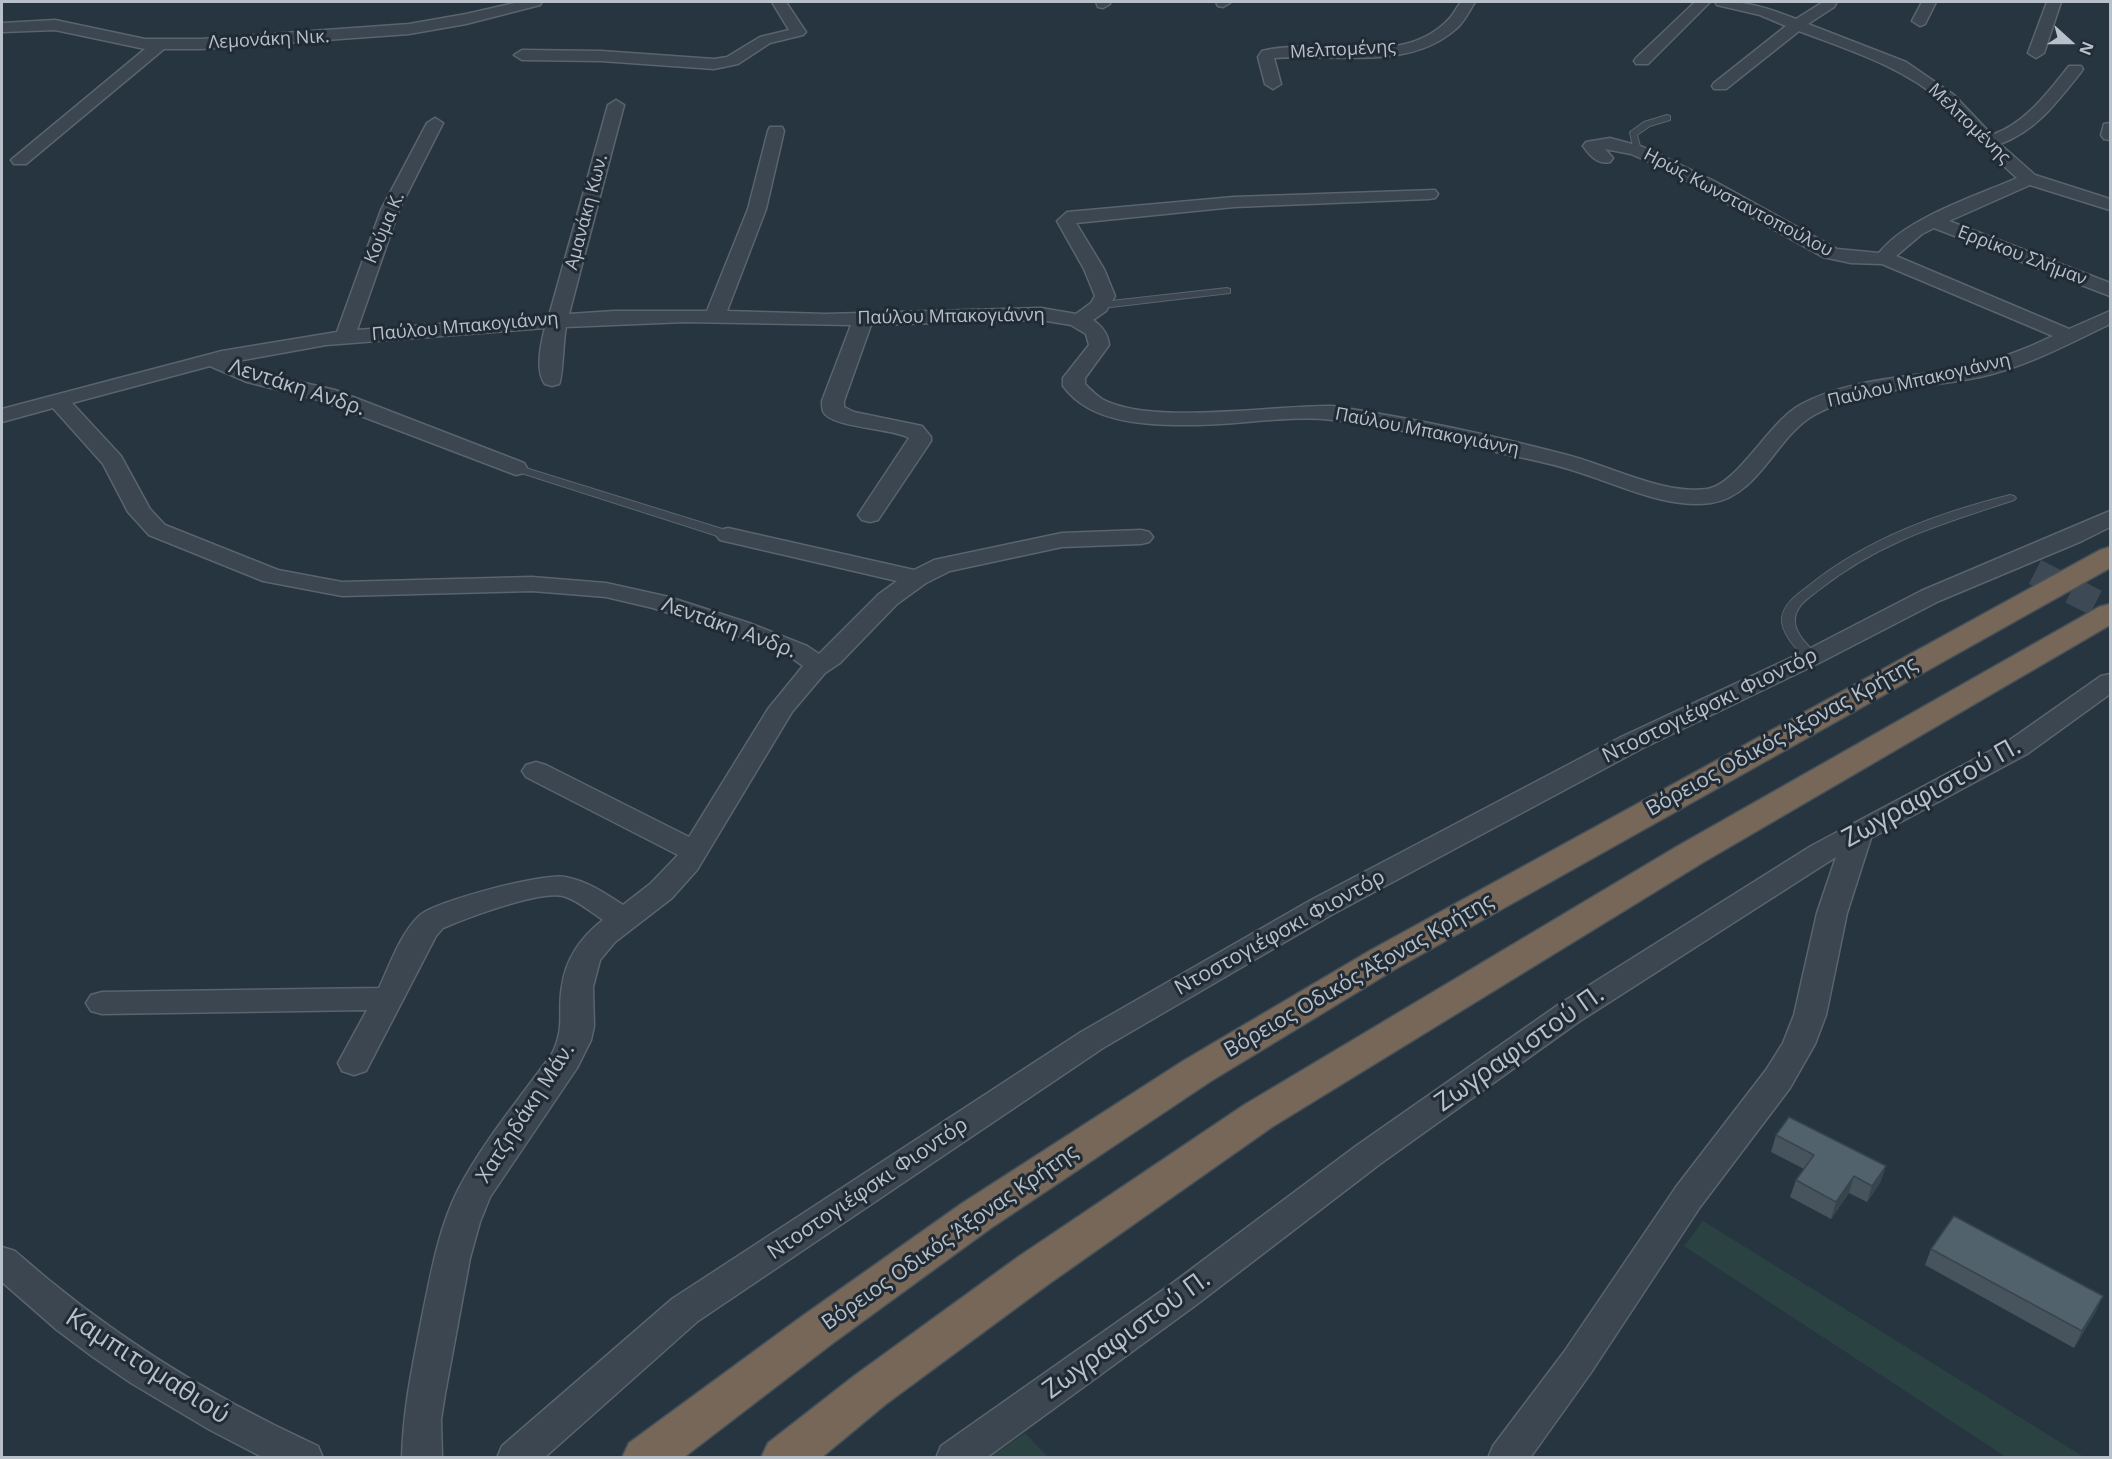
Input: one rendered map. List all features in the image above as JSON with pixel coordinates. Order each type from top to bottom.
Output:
[{"type":"highway","name":"Βόρειος Οδικός Άξονας Κρήτης","points":[[646,1458],[817,1330],[976,1216],[1197,1071],[1384,959],[2110,556]]},
{"type":"highway","points":[[785,1458],[870,1390],[1034,1270],[1257,1116],[1689,855],[2110,613]]},
{"type":"street","name":"Λεμονάκη Νικ.","points":[[2,27],[60,26],[136,43],[159,45],[274,40],[409,29],[466,19],[535,2]]},
{"type":"street","points":[[522,55],[580,55],[698,64],[727,62],[765,40],[798,33],[779,2]]},
{"type":"street","name":"Μελπομένης","points":[[1272,84],[1266,57],[1268,54],[1348,53],[1410,46],[1450,27],[1468,2]]},
{"type":"street","points":[[1642,61],[1703,2]]},
{"type":"street","name":"Μελπομένης","points":[[1722,2],[1754,9],[1875,54],[1911,72],[1948,98],[2014,168],[2029,179],[2110,205]]},
{"type":"street","points":[[1920,21],[1929,2]]},
{"type":"street","points":[[2036,53],[2054,2]]},
{"type":"street","points":[[1720,86],[1796,25],[1829,4]]},
{"type":"street","points":[[20,160],[159,45]]},
{"type":"street","points":[[1990,142],[2007,136],[2036,115],[2075,69]]},
{"type":"street","name":"Αμανάκη Κων.","points":[[552,380],[551,355],[557,320],[616,105]]},
{"type":"street","name":"Κούμα Κ.","points":[[345,337],[390,210],[435,123]]},
{"type":"street","points":[[2110,128],[2110,135]]},
{"type":"street","points":[[715,317],[757,209],[776,131]]},
{"type":"street","name":"Ηρώς Κωνσταντοπούλου","points":[[1604,159],[1592,146],[1595,143],[1618,143],[1637,150],[1715,188],[1797,237],[1830,253],[1867,259],[1885,258],[2069,336]]},
{"type":"street","points":[[1885,258],[1902,239],[2029,179]]},
{"type":"street","points":[[1079,321],[1102,305],[1105,296],[1100,282],[1066,221],[1074,216],[1234,202],[1429,194]]},
{"type":"street","name":"Ερρίκου Σλήμαν","points":[[1934,222],[2110,290]]},
{"type":"street","name":"Παύλου Μπακογιάννη","points":[[2,415],[214,360],[293,343],[345,337],[614,316],[863,320],[1033,314],[1063,316],[1079,321],[1096,332],[1100,341],[1097,350],[1074,378],[1074,386],[1086,398],[1119,412],[1147,417],[1183,419],[1298,412],[1341,415],[1544,455],[1650,488],[1702,497],[1719,495],[1736,484],[1781,429],[1801,412],[1812,407],[1881,388],[1996,366],[2110,317]]},
{"type":"street","points":[[863,320],[833,401],[833,410],[847,417],[914,431],[920,437],[920,441],[870,515]]},
{"type":"street","name":"Λεντάκη Ανδρ.","points":[[214,360],[246,375],[327,394],[516,468]]},
{"type":"street","name":"Λεντάκη Ανδρ.","points":[[57,400],[113,461],[140,512],[157,530],[272,576],[342,589],[485,583],[559,585],[606,590],[660,602],[740,628],[798,651],[814,662],[816,667],[831,658],[888,599],[917,578]]},
{"type":"street","name":"Ντοστογιέφσκι Φιοντόρ","points":[[516,1458],[685,1310],[1092,1040],[1363,885],[1631,743],[1812,657],[1930,596],[2024,567],[2110,518]]},
{"type":"street","name":"Λεντάκη Ανδρ.","points":[[728,535],[917,578]]},
{"type":"street","points":[[917,578],[955,561],[1062,540],[1141,537]]},
{"type":"street","name":"Χατζηδάκη Μάν.","points":[[422,1458],[422,1419],[426,1394],[452,1258],[462,1222],[474,1193],[565,1060],[575,1040],[578,1026],[577,987],[585,957],[604,935],[661,891],[687,863],[782,709],[816,667]]},
{"type":"street","name":"Ζωγραφιστού Π.","points":[[955,1458],[1183,1295],[1368,1155],[1569,1013],[1821,853],[2017,748],[2110,682]]},
{"type":"street","points":[[536,771],[693,851]]},
{"type":"street","points":[[1507,1458],[1577,1363],[1688,1197],[1778,1079],[1799,1044],[1810,1015],[1832,913],[1858,833]]},
{"type":"street","points":[[354,1063],[427,926],[438,918],[554,884],[575,890],[624,920]]},
{"type":"street","points":[[102,1003],[389,999]]},
{"type":"street","name":"Καμπιτομαθιού","points":[[2,1261],[57,1308],[159,1380],[242,1429],[304,1458]]},
{"type":"lane","points":[[1637,150],[1633,134],[1637,129],[1667,118]]},
{"type":"lane","points":[[1102,305],[1227,291]]},
{"type":"lane","name":"Λεντάκη Ανδρ.","points":[[516,468],[728,535]]},
{"type":"lane","points":[[1812,657],[1796,640],[1788,622],[1789,611],[1797,601],[1866,551],[1884,542],[1930,524],[2010,498]]},
{"type":"green space","points":[[1703,1221],[2084,1457],[2006,1457],[1684,1246]]},
{"type":"green space","points":[[1025,1433],[1048,1457],[990,1457]]},
{"type":"building","points":[[1789,1117],[1886,1166],[1872,1186],[1854,1176],[1836,1202],[1796,1180],[1814,1155],[1776,1135]]},
{"type":"building","points":[[1954,1216],[2103,1296],[2082,1331],[1931,1249]]},
{"type":"tunnel","points":[[2035,572],[2110,610]]}]
